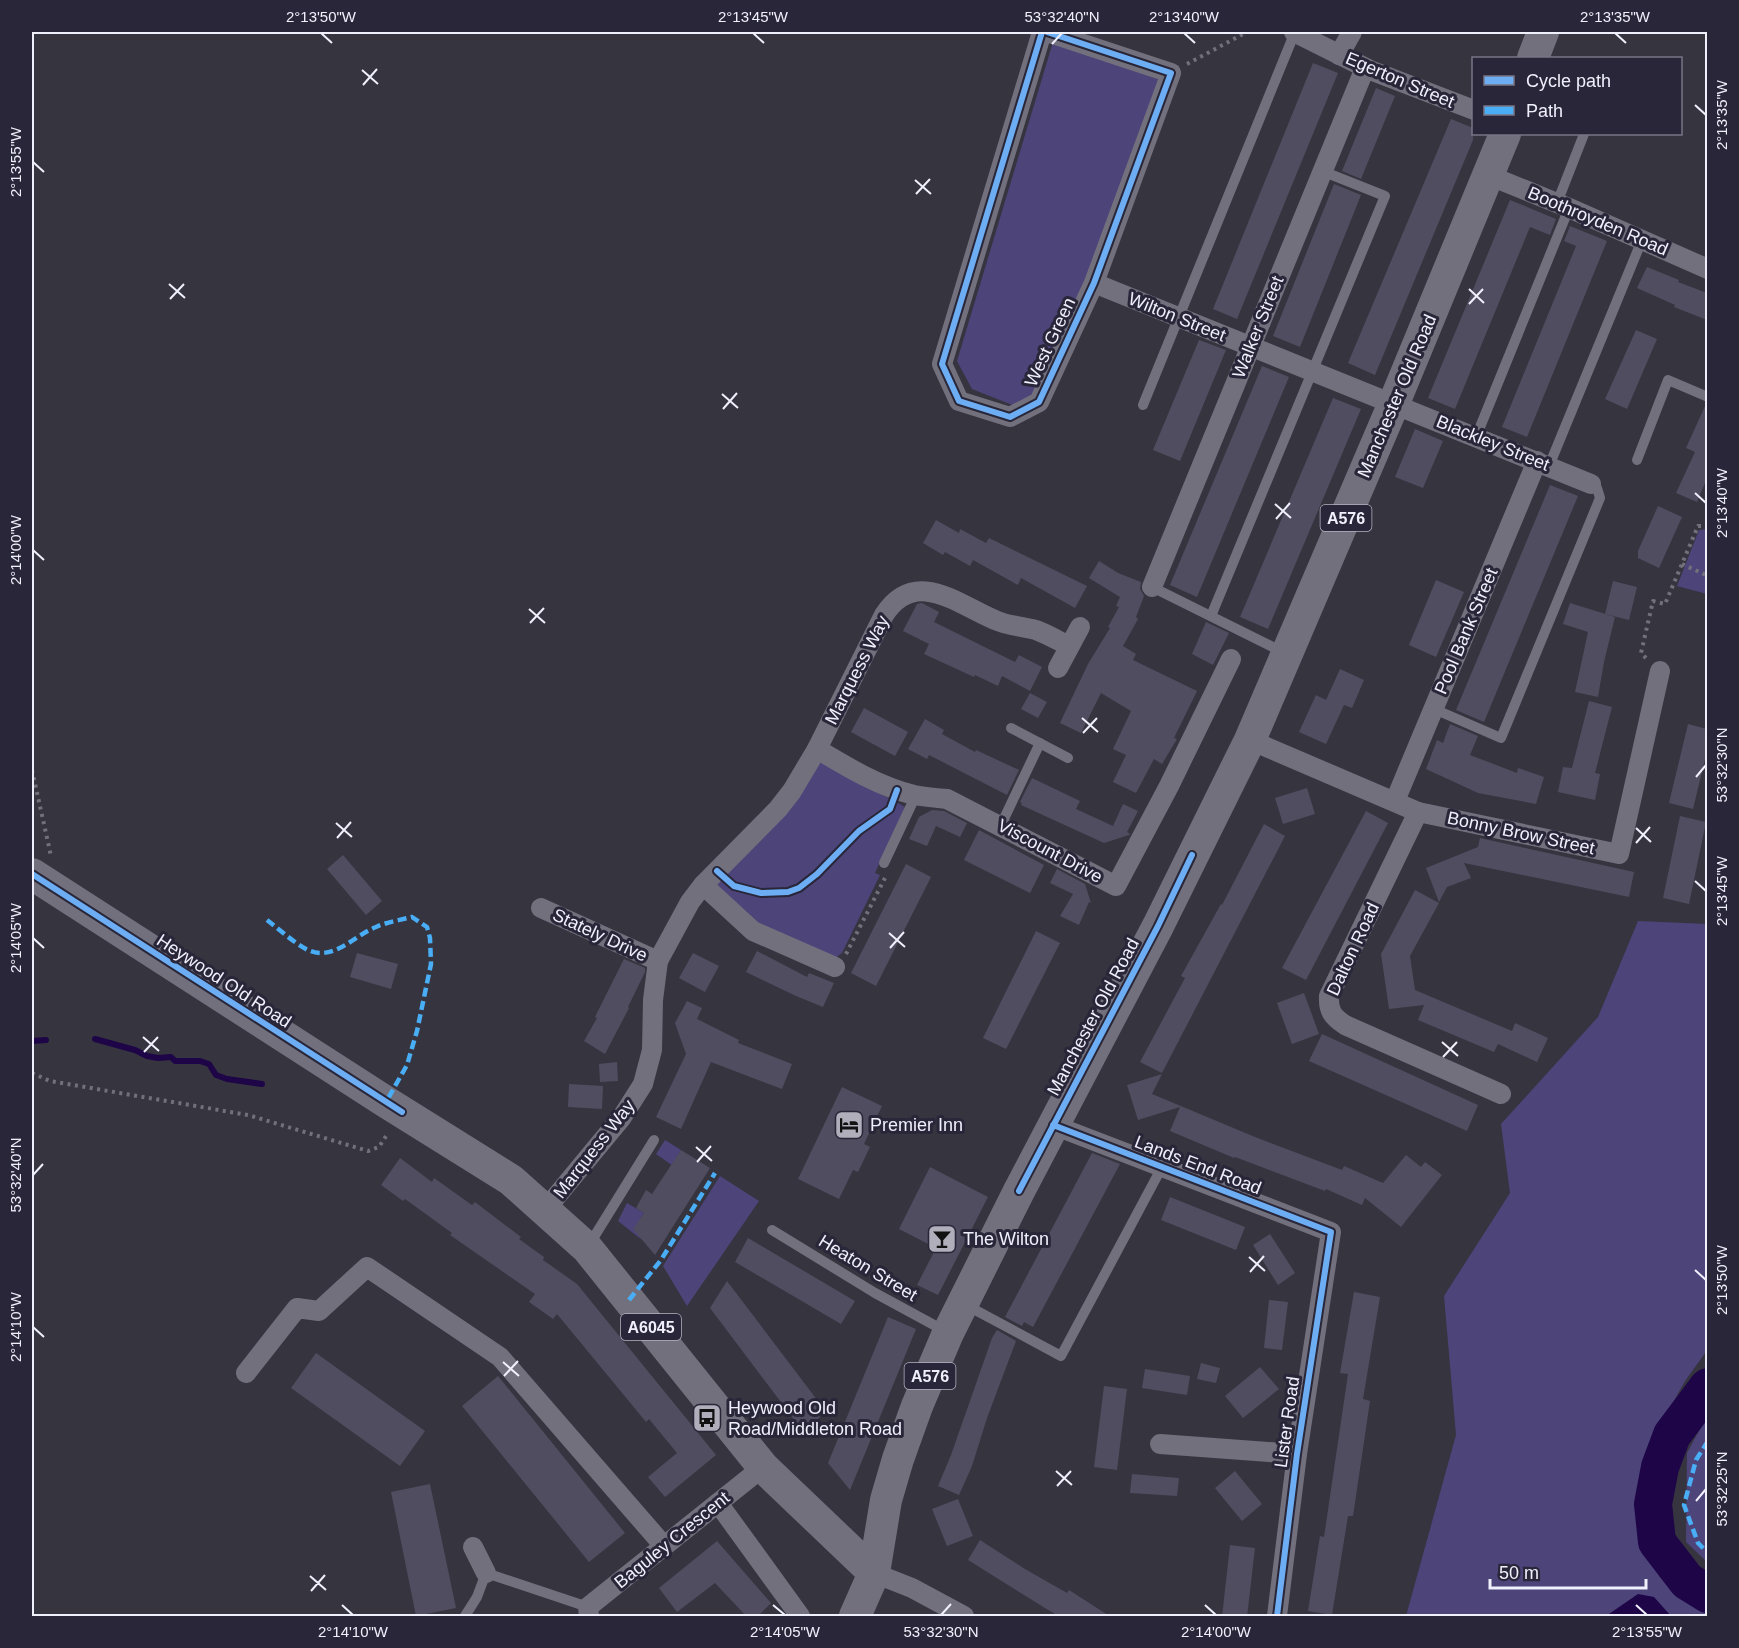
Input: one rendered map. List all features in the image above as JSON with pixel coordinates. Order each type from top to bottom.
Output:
[{"type":"main road","points":[[1533,57],[1543,32]]},
{"type":"main road","name":"Manchester Old Road","points":[[855,1617],[874,1573],[889,1487],[917,1406],[948,1333],[1053,1125],[1158,926],[1250,740],[1394,403],[1505,135]]},
{"type":"main road","name":"Heywood Old Road","points":[[35,876],[511,1180],[587,1248],[763,1467],[874,1573]]},
{"type":"main road","name":"Manchester Old Road","points":[[874,1573],[880,1617]]},
{"type":"street","name":"West Green","points":[[1042,32],[942,364],[959,401],[1010,417],[1039,402],[1094,283],[1171,73]]},
{"type":"street","points":[[1047,32],[1171,73]]},
{"type":"street","name":"Egerton Street","points":[[1294,32],[1365,68],[1472,110]]},
{"type":"street","points":[[1339,55],[1352,32]]},
{"type":"street","name":"Walker Street","points":[[1152,587],[1365,68]]},
{"type":"street","name":"Boothroyden Road","points":[[1488,175],[1563,205],[1707,269]]},
{"type":"street","name":"Wilton Street","points":[[1094,283],[1394,403]]},
{"type":"street","name":"Blackley Street","points":[[1394,403],[1591,484]]},
{"type":"street","name":"Pool Bank Street","points":[[1395,801],[1543,464]]},
{"type":"street","name":"Marquess Way","points":[[545,1210],[622,1117],[643,1084],[652,1050],[653,1000],[658,961],[690,902],[703,885],[778,809],[803,775],[889,607],[902,595],[919,591],[935,592],[996,621],[1037,631],[1070,646]]},
{"type":"street","points":[[1058,668],[1080,627]]},
{"type":"street","name":"Viscount Drive","points":[[817,749],[841,764],[897,790],[947,799],[1116,886],[1169,786],[1231,659]]},
{"type":"street","name":"Bonny Brow Street","points":[[1250,740],[1418,812],[1619,854],[1660,671]]},
{"type":"street","name":"Dalton Road","points":[[1418,812],[1329,996],[1328,1006],[1333,1017],[1345,1025],[1501,1094]]},
{"type":"street","points":[[703,885],[753,931],[835,967]]},
{"type":"street","name":"Stately Drive","points":[[541,908],[658,961]]},
{"type":"street","name":"Lands End Road","points":[[1053,1125],[1331,1232]]},
{"type":"street","name":"Lister Road","points":[[1277,1617],[1297,1454],[1331,1232]]},
{"type":"street","points":[[246,1373],[297,1308],[320,1311],[367,1267],[500,1357],[664,1546]]},
{"type":"street","points":[[1160,1444],[1297,1454]]},
{"type":"street","name":"Baguley Crescent","points":[[589,1612],[664,1546],[763,1467]]},
{"type":"street","points":[[718,1503],[800,1617]]},
{"type":"street","points":[[473,1547],[486,1573]]},
{"type":"street","points":[[874,1573],[920,1592],[964,1617]]},
{"type":"lane","points":[[1143,405],[1294,32]]},
{"type":"lane","points":[[1476,437],[1563,205],[1584,135]]},
{"type":"lane","points":[[1211,616],[1385,196],[1322,171]]},
{"type":"lane","points":[[1543,464],[1642,240]]},
{"type":"lane","points":[[1636,460],[1668,380],[1707,397]]},
{"type":"lane","points":[[1434,709],[1501,738],[1600,498],[1597,488],[1591,484]]},
{"type":"lane","points":[[1152,587],[1287,654]]},
{"type":"lane","points":[[1011,728],[1068,758]]},
{"type":"lane","points":[[1001,825],[1040,743]]},
{"type":"lane","points":[[884,863],[916,795]]},
{"type":"lane","points":[[587,1248],[654,1140]]},
{"type":"lane","points":[[963,1303],[1061,1356],[1162,1167]]},
{"type":"lane","name":"Heaton Street","points":[[772,1230],[875,1293],[948,1333]]},
{"type":"lane","points":[[465,1617],[477,1597],[486,1573],[589,1612]]},
{"type":"path","points":[[1171,73],[1247,32]]},
{"type":"path","points":[[1660,671],[1641,654],[1653,601],[1665,604],[1698,526],[1707,526]]},
{"type":"path","points":[[1682,564],[1707,576]]},
{"type":"path","points":[[32,770],[52,856],[35,876]]},
{"type":"path","points":[[835,967],[843,960],[886,874],[884,863]]},
{"type":"path","points":[[32,1073],[50,1081],[248,1115],[368,1151],[379,1147],[402,1112]]},
{"type":"shaded area","points":[[1053,42],[1163,81],[1043,390],[1020,408],[972,389],[957,361]]},
{"type":"shaded area","points":[[1708,529],[1707,594],[1677,586],[1699,530]]},
{"type":"shaded area","points":[[821,761],[905,807],[875,873],[880,875],[842,953],[834,959],[754,924],[711,884]]},
{"type":"shaded area","points":[[1638,921],[1707,924],[1707,1350],[1681,1388],[1660,1433],[1645,1486],[1642,1513],[1644,1539],[1651,1562],[1670,1588],[1707,1610],[1707,1616],[1406,1616],[1456,1435],[1444,1296],[1510,1193],[1501,1124],[1598,1017]]},
{"type":"shaded area","points":[[665,1140],[681,1150],[676,1158],[683,1163],[679,1170],[656,1154]]},
{"type":"shaded area","points":[[720,1176],[759,1201],[687,1306],[663,1266]]},
{"type":"shaded area","points":[[627,1203],[644,1213],[634,1229],[642,1240],[618,1221]]},
{"type":"shaded area","points":[[1707,1416],[1707,1562],[1686,1542],[1687,1453]]},
{"type":"shaded area","points":[[1638,1594],[1654,1597],[1671,1616],[1606,1616]]},
{"type":"building","points":[[1313,63],[1338,73],[1237,319],[1213,309]]},
{"type":"building","points":[[1376,88],[1395,96],[1361,179],[1342,171]]},
{"type":"building","points":[[1451,119],[1472,128],[1473,140],[1375,375],[1348,363]]},
{"type":"building","points":[[1334,184],[1361,195],[1300,347],[1273,336]]},
{"type":"building","points":[[1510,200],[1556,219],[1550,235],[1530,227],[1455,409],[1428,398]]},
{"type":"building","points":[[1570,226],[1607,241],[1527,437],[1502,427],[1576,246],[1564,241]]},
{"type":"building","points":[[1647,267],[1707,293],[1707,320],[1674,307],[1675,305],[1637,288]]},
{"type":"building","points":[[1636,330],[1657,339],[1627,409],[1605,399]]},
{"type":"building","points":[[1199,340],[1226,350],[1180,461],[1153,450]]},
{"type":"building","points":[[1262,366],[1289,377],[1197,597],[1170,585]]},
{"type":"building","points":[[1333,398],[1361,409],[1268,629],[1240,617]]},
{"type":"building","points":[[1706,404],[1707,478],[1697,502],[1676,493],[1695,452],[1686,448]]},
{"type":"building","points":[[1415,429],[1443,441],[1423,488],[1395,477]]},
{"type":"building","points":[[1550,485],[1578,496],[1484,722],[1456,710]]},
{"type":"building","points":[[1658,506],[1682,517],[1659,568],[1638,558],[1638,551]]},
{"type":"building","points":[[936,520],[959,533],[960,529],[986,543],[989,538],[1087,586],[1075,608],[1021,578],[1018,585],[973,560],[970,566],[945,552],[943,555],[923,543]]},
{"type":"building","points":[[1099,561],[1118,573],[1141,582],[1140,589],[1144,596],[1136,617],[1138,619],[1123,646],[1136,654],[1133,660],[1197,691],[1174,738],[1177,739],[1162,764],[1154,759],[1136,793],[1113,782],[1126,755],[1113,749],[1131,711],[1101,693],[1081,733],[1060,723],[1119,607],[1116,606],[1120,597],[1089,578]]},
{"type":"building","points":[[1436,580],[1464,592],[1436,657],[1409,645]]},
{"type":"building","points":[[1613,581],[1637,587],[1629,620],[1605,614]]},
{"type":"building","points":[[922,603],[939,612],[934,622],[1015,662],[1019,655],[1042,667],[1030,691],[1002,676],[998,686],[924,654],[929,644],[903,631],[917,604]]},
{"type":"building","points":[[1570,603],[1615,617],[1598,697],[1575,692],[1588,632],[1563,624]]},
{"type":"building","points":[[1206,622],[1229,633],[1213,665],[1192,654]]},
{"type":"building","points":[[1340,669],[1364,680],[1352,708],[1344,705],[1326,744],[1299,732],[1316,695],[1326,700]]},
{"type":"building","points":[[1030,693],[1047,702],[1038,718],[1021,709]]},
{"type":"building","points":[[1589,701],[1612,707],[1595,773],[1600,774],[1595,800],[1558,792],[1563,767],[1572,768]]},
{"type":"building","points":[[864,708],[908,732],[895,756],[851,732]]},
{"type":"building","points":[[925,719],[944,730],[942,734],[975,752],[976,750],[1019,770],[1007,795],[929,755],[927,759],[908,749]]},
{"type":"building","points":[[1450,724],[1478,736],[1470,755],[1517,773],[1518,768],[1544,777],[1536,804],[1478,793],[1426,769],[1437,740],[1443,743]]},
{"type":"building","points":[[1688,724],[1707,729],[1707,751],[1693,809],[1669,803]]},
{"type":"building","points":[[1032,778],[1080,801],[1076,809],[1113,826],[1123,804],[1138,811],[1127,832],[1130,834],[1104,843],[1021,805],[1020,802]]},
{"type":"building","points":[[1307,788],[1315,814],[1283,824],[1275,798]]},
{"type":"building","points":[[932,810],[944,811],[967,823],[960,837],[936,826],[927,846],[909,839],[919,817]]},
{"type":"building","points":[[1366,811],[1388,823],[1306,980],[1282,968]]},
{"type":"building","points":[[1680,816],[1706,822],[1689,904],[1663,898]]},
{"type":"building","points":[[1264,824],[1285,836],[1162,1073],[1140,1062],[1185,978],[1181,976],[1222,905]]},
{"type":"building","points":[[979,830],[1044,865],[1030,893],[964,860]]},
{"type":"building","points":[[1480,838],[1634,872],[1629,897],[1464,863],[1471,878],[1447,887],[1439,902],[1426,868],[1478,847]]},
{"type":"building","points":[[343,855],[382,901],[366,915],[327,869]]},
{"type":"building","points":[[906,864],[931,877],[876,986],[851,973]]},
{"type":"building","points":[[1057,869],[1085,884],[1091,903],[1089,902],[1079,925],[1060,916],[1073,894],[1050,883]]},
{"type":"building","points":[[1415,890],[1439,903],[1410,956],[1415,990],[1512,1031],[1515,1023],[1548,1038],[1537,1062],[1498,1044],[1494,1052],[1418,1020],[1424,1005],[1389,1009],[1381,954]]},
{"type":"building","points":[[1036,931],[1060,943],[1006,1049],[983,1038]]},
{"type":"building","points":[[757,951],[807,977],[809,973],[834,983],[823,1007],[746,972]]},
{"type":"building","points":[[357,953],[398,964],[391,989],[350,977]]},
{"type":"building","points":[[693,953],[719,966],[705,992],[679,978]]},
{"type":"building","points":[[624,959],[645,968],[645,972],[605,1054],[584,1041]]},
{"type":"building","points":[[1304,993],[1319,1034],[1292,1044],[1277,1003]]},
{"type":"building","points":[[687,1001],[702,1008],[697,1019],[739,1040],[738,1043],[792,1064],[782,1089],[711,1062],[681,1129],[656,1117],[686,1054],[675,1023]]},
{"type":"building","points":[[1322,1034],[1478,1105],[1467,1131],[1309,1061]]},
{"type":"building","points":[[617,1062],[618,1081],[600,1082],[599,1064]]},
{"type":"building","points":[[1162,1074],[1152,1094],[1342,1170],[1344,1166],[1383,1183],[1406,1155],[1421,1167],[1425,1162],[1442,1175],[1401,1227],[1365,1198],[1362,1205],[1326,1189],[1325,1191],[1234,1158],[1170,1131],[1180,1107],[1138,1120],[1127,1085]]},
{"type":"building","points":[[569,1084],[603,1086],[602,1109],[568,1107]]},
{"type":"building","name":"Premier Inn","points":[[842,1087],[882,1106],[864,1144],[870,1147],[858,1172],[853,1170],[839,1199],[798,1179]]},
{"type":"building","points":[[681,1150],[710,1168],[655,1255],[633,1229],[644,1213],[636,1208],[646,1190],[652,1194]]},
{"type":"building","points":[[1092,1153],[1120,1164],[1033,1327],[1024,1322],[1022,1326],[1005,1317]]},
{"type":"building","points":[[400,1158],[432,1182],[434,1178],[472,1205],[475,1202],[521,1237],[519,1239],[544,1257],[543,1260],[577,1284],[716,1455],[665,1497],[648,1477],[677,1453],[649,1419],[646,1422],[557,1314],[553,1319],[529,1302],[535,1294],[450,1235],[452,1233],[405,1199],[403,1201],[381,1185]]},
{"type":"building","name":"The Wilton","points":[[930,1167],[988,1197],[938,1295],[917,1285],[936,1248],[899,1229]]},
{"type":"building","points":[[1170,1197],[1245,1227],[1236,1250],[1161,1220]]},
{"type":"building","points":[[1270,1234],[1295,1273],[1278,1285],[1253,1245]]},
{"type":"building","points":[[748,1238],[855,1301],[841,1324],[735,1262]]},
{"type":"building","points":[[727,1281],[824,1409],[808,1438],[710,1308]]},
{"type":"building","points":[[1354,1292],[1380,1297],[1363,1399],[1370,1401],[1353,1516],[1348,1516],[1332,1615],[1308,1611],[1320,1536],[1324,1537],[1348,1374],[1340,1373]]},
{"type":"building","points":[[1269,1300],[1288,1302],[1282,1350],[1264,1348]]},
{"type":"building","points":[[888,1317],[916,1329],[850,1490],[828,1463]]},
{"type":"building","points":[[997,1330],[1016,1341],[972,1466],[959,1495],[938,1486],[992,1338]]},
{"type":"building","points":[[316,1353],[425,1431],[400,1466],[291,1388]]},
{"type":"building","points":[[1201,1363],[1220,1368],[1216,1383],[1197,1379]]},
{"type":"building","points":[[1260,1367],[1279,1389],[1243,1418],[1225,1396]]},
{"type":"building","points":[[1145,1369],[1190,1376],[1187,1395],[1142,1388]]},
{"type":"building","points":[[498,1376],[625,1533],[589,1562],[462,1406]]},
{"type":"building","points":[[1104,1386],[1127,1389],[1117,1470],[1094,1467]]},
{"type":"building","points":[[1235,1471],[1262,1504],[1242,1521],[1215,1488]]},
{"type":"building","points":[[1132,1474],[1179,1478],[1177,1496],[1130,1493]]},
{"type":"building","points":[[430,1484],[456,1608],[416,1616],[391,1492]]},
{"type":"building","points":[[958,1499],[973,1536],[947,1546],[932,1509]]},
{"type":"building","points":[[980,1540],[1025,1569],[1067,1593],[1069,1590],[1111,1617],[1060,1617],[968,1560]]},
{"type":"building","points":[[717,1541],[771,1603],[757,1617],[747,1617],[715,1583],[677,1612],[659,1588]]},
{"type":"building","points":[[1230,1545],[1255,1548],[1247,1617],[1222,1617]]},
{"type":"waterway","points":[[95,1039],[135,1050],[147,1056],[171,1057],[175,1061],[200,1061],[209,1064],[216,1075],[227,1079],[262,1084]]},
{"type":"waterway","points":[[32,1041],[46,1040]]},
{"type":"waterway","points":[[1708,1387],[1672,1435],[1660,1467],[1653,1504],[1657,1542],[1687,1581],[1708,1594]]},
{"type":"marked path","points":[[267,920],[298,944],[317,953],[335,950],[376,927],[398,920],[412,917],[427,927],[430,938],[431,964],[417,1031],[407,1065],[386,1102]]},
{"type":"marked path","points":[[629,1300],[661,1260],[715,1173]]},
{"type":"marked path","points":[[1708,1441],[1696,1460],[1684,1505],[1698,1543],[1708,1553]]},
{"type":"cycle path","points":[[1042,32],[942,364],[959,401],[1010,417],[1039,402],[1094,283],[1171,73],[1047,32]]},
{"type":"cycle path","points":[[717,871],[734,886],[761,893],[788,892],[799,888],[817,874],[859,831],[890,809],[897,790]]},
{"type":"cycle path","points":[[1019,1191],[1158,926],[1192,855]]},
{"type":"cycle path","points":[[32,874],[402,1112]]},
{"type":"cycle path","points":[[1053,1125],[1331,1232],[1297,1454],[1277,1616]]},
{"type":"place","name":"Premier Inn","points":[[849,1125]]},
{"type":"place","name":"The Wilton","points":[[942,1239]]},
{"type":"place","name":"Heywood Old Road/Middleton Road","points":[[707,1418]]}]
